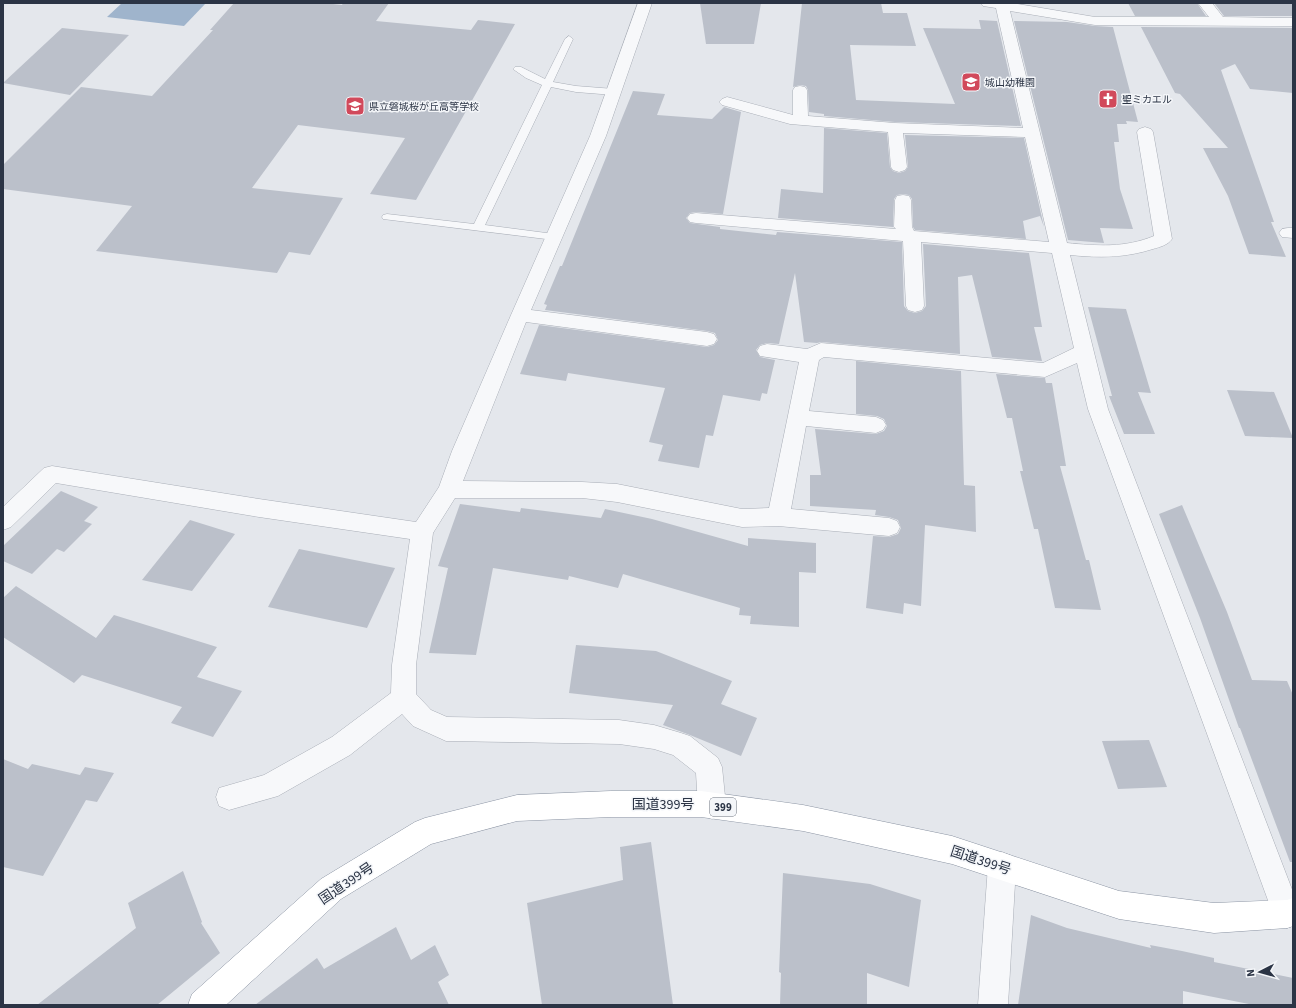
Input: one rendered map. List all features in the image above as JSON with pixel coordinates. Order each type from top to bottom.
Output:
[{"type":"highway","name":"国道399号","points":[[202,1005],[331,889],[425,832],[517,808],[611,804],[701,804],[803,818],[952,850],[1119,905],[1214,918],[1290,913]]},
{"type":"street","points":[[645,3],[598,136],[520,315],[463,451],[449,489],[422,532],[404,665],[403,698],[422,718],[446,729],[618,732],[654,737],[681,745],[710,767],[712,806]]},
{"type":"street","points":[[1205,3],[1219,22]]},
{"type":"street","points":[[1290,913],[1098,409],[1032,133],[994,4],[1092,15],[1219,22],[1293,22]]},
{"type":"street","points":[[800,90],[800,120]]},
{"type":"street","points":[[727,102],[800,120],[895,128],[1032,133]]},
{"type":"street","points":[[895,128],[899,167]]},
{"type":"street","points":[[696,218],[1060,248],[1103,253],[1132,251],[1149,246],[1163,239],[1145,132]]},
{"type":"street","points":[[903,200],[903,228],[912,240],[915,306]]},
{"type":"street","points":[[520,315],[707,339]]},
{"type":"street","points":[[767,351],[810,356],[821,350],[1045,370],[1084,351]]},
{"type":"street","points":[[778,517],[810,356]]},
{"type":"street","points":[[798,418],[876,425]]},
{"type":"street","points":[[3,521],[52,474],[259,508],[422,532]]},
{"type":"street","points":[[449,489],[582,490],[617,493],[742,518],[778,517],[889,527]]},
{"type":"street","points":[[229,797],[269,787],[341,746],[403,698]]},
{"type":"street","points":[[993,1005],[1002,866]]},
{"type":"lane","points":[[478,228],[569,39]]},
{"type":"lane","points":[[518,69],[547,85],[614,92]]},
{"type":"lane","points":[[387,217],[554,237]]},
{"type":"water","points":[[122,3],[206,3],[184,26],[107,17]]},
{"type":"building","name":"県立磐城桜が丘高等学校","points":[[234,3],[324,3],[342,5],[343,3],[389,3],[376,21],[471,30],[478,20],[515,24],[416,200],[370,194],[405,138],[298,125],[252,188],[343,198],[310,255],[289,252],[277,273],[96,251],[132,206],[3,189],[3,165],[81,87],[152,96],[213,30],[210,30]]},
{"type":"building","points":[[700,3],[761,3],[754,44],[706,44]]},
{"type":"building","points":[[802,3],[881,3],[883,13],[907,13],[916,46],[850,45],[856,100],[955,104],[923,28],[981,29],[979,20],[997,21],[1021,126],[895,122],[824,116],[824,114],[809,112],[808,90],[806,86],[800,85],[793,87]]},
{"type":"building","points":[[1128,3],[1197,3],[1206,16],[1135,16]]},
{"type":"building","points":[[1214,3],[1293,3],[1293,16],[1224,16]]},
{"type":"building","points":[[1014,21],[1067,22],[1113,27],[1138,122],[1126,121],[1127,124],[1117,124],[1119,142],[1114,142],[1120,189],[1133,229],[1100,228],[1104,243],[1068,240]]},
{"type":"building","points":[[1141,27],[1293,28],[1293,93],[1250,89],[1235,64],[1221,70],[1274,222],[1271,222],[1286,257],[1249,254],[1228,196],[1203,148],[1228,148],[1180,94],[1175,93]]},
{"type":"building","points":[[62,28],[129,35],[70,95],[3,83]]},
{"type":"building","points":[[633,91],[665,94],[657,115],[712,119],[724,107],[741,112],[723,214],[690,213],[686,218],[690,223],[720,227],[720,229],[776,235],[777,232],[902,242],[904,306],[908,311],[915,313],[922,311],[926,306],[923,244],[1029,253],[1042,327],[1034,327],[1042,361],[992,357],[972,275],[958,277],[960,354],[821,342],[804,342],[795,273],[779,344],[767,343],[760,345],[756,350],[760,357],[775,360],[767,394],[762,393],[760,401],[723,395],[713,436],[706,435],[699,468],[658,461],[663,445],[649,442],[665,388],[568,373],[566,381],[520,374],[539,325],[707,347],[714,345],[718,340],[715,333],[707,331],[545,310],[547,305],[544,304],[560,266],[562,266]]},
{"type":"building","points":[[824,128],[887,133],[890,167],[893,171],[899,173],[905,171],[908,167],[905,135],[1024,138],[1044,227],[1040,216],[1023,221],[1026,239],[915,230],[913,227],[912,199],[909,195],[903,194],[897,195],[894,199],[893,227],[778,218],[781,189],[823,193]]},
{"type":"building","points":[[1088,307],[1126,309],[1151,393],[1138,392],[1155,434],[1124,434],[1109,396],[1112,396]]},
{"type":"building","points":[[856,361],[961,371],[964,485],[975,486],[976,532],[925,525],[921,606],[904,603],[903,614],[866,608],[873,536],[889,537],[898,534],[901,528],[898,520],[875,515],[876,510],[810,506],[810,475],[821,475],[815,429],[876,434],[884,431],[887,426],[884,419],[877,416],[856,414]]},
{"type":"building","points":[[996,374],[1045,378],[1046,383],[1052,383],[1066,466],[1060,466],[1086,560],[1089,560],[1101,610],[1055,608],[1038,529],[1034,529],[1020,471],[1023,471],[1012,418],[1007,418]]},
{"type":"building","points":[[1227,390],[1274,392],[1293,438],[1245,436]]},
{"type":"building","points":[[61,491],[98,507],[84,521],[92,524],[64,552],[57,549],[32,574],[3,561],[3,546]]},
{"type":"building","points":[[460,504],[520,512],[521,508],[601,518],[605,509],[652,519],[748,546],[748,538],[816,543],[816,573],[799,572],[799,627],[750,624],[751,616],[739,615],[740,608],[623,574],[618,588],[569,576],[568,580],[493,568],[476,655],[429,653],[448,568],[438,566]]},
{"type":"building","points":[[1182,505],[1227,612],[1252,680],[1287,681],[1293,695],[1293,862],[1290,862],[1239,728],[1200,618],[1159,514]]},
{"type":"building","points":[[190,520],[235,534],[192,591],[142,580]]},
{"type":"building","points":[[299,549],[395,568],[367,628],[268,607]]},
{"type":"building","points":[[16,586],[96,638],[114,615],[217,647],[197,677],[242,691],[213,737],[171,723],[182,707],[82,675],[74,683],[3,637],[3,598]]},
{"type":"building","points":[[576,645],[656,651],[732,681],[721,704],[757,718],[741,756],[663,725],[673,705],[569,693]]},
{"type":"building","points":[[1149,740],[1167,787],[1118,789],[1102,741]]},
{"type":"building","points":[[3,759],[28,769],[32,764],[80,775],[85,767],[114,773],[97,802],[86,800],[43,876],[3,867]]},
{"type":"building","points":[[651,842],[673,1005],[542,1005],[527,903],[623,880],[620,847]]},
{"type":"building","points":[[183,871],[202,922],[201,923],[220,953],[157,1005],[37,1005],[136,928],[128,903]]},
{"type":"building","points":[[783,873],[870,884],[921,900],[909,987],[867,973],[867,1005],[780,1005],[781,973],[779,972]]},
{"type":"building","points":[[1031,915],[1067,928],[1151,948],[1150,945],[1214,958],[1214,962],[1293,978],[1293,1005],[1254,1005],[1183,991],[1183,1005],[1018,1005]]},
{"type":"building","points":[[396,927],[411,960],[435,945],[449,975],[438,982],[449,1005],[255,1005],[317,958],[324,969]]},
{"type":"place","name":"城山幼稚園","points":[[971,82]]},
{"type":"place","name":"聖ミカエル","points":[[1108,99]]},
{"type":"place","name":"県立磐城桜が丘高等学校","points":[[355,106]]}]
